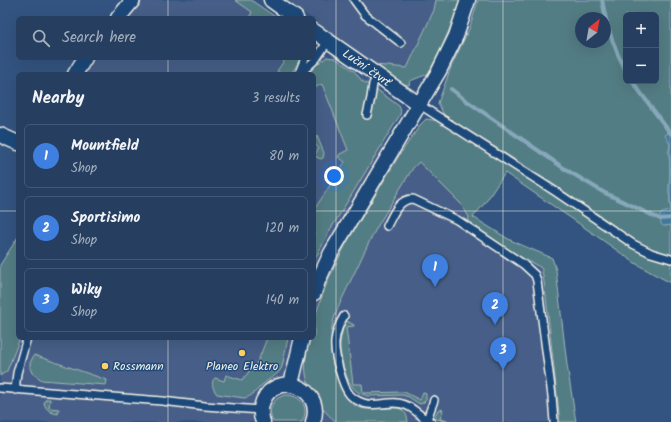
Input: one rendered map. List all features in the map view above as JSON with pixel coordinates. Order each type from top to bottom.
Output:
[{"type":"street","points":[[120,16],[133,0]]},
{"type":"street","points":[[271,0],[286,5],[294,16]]},
{"type":"street","points":[[316,286],[331,253],[439,72],[456,36],[468,0]]},
{"type":"street","name":"Luční čtvrť","points":[[319,37],[378,75],[420,105]]},
{"type":"street","points":[[76,72],[84,60]]},
{"type":"street","points":[[0,135],[16,142]]},
{"type":"street","points":[[291,384],[302,340]]},
{"type":"street","points":[[262,416],[262,404],[268,392],[279,386],[291,384],[306,391],[311,397],[314,404],[316,421]]},
{"type":"lane","points":[[354,0],[365,15],[401,43]]},
{"type":"lane","points":[[316,58],[319,37]]},
{"type":"lane","points":[[300,72],[304,60]]},
{"type":"lane","points":[[301,72],[314,60]]},
{"type":"lane","points":[[367,115],[373,84],[378,75]]},
{"type":"lane","points":[[420,105],[556,192],[633,244],[652,253],[671,259]]},
{"type":"lane","points":[[387,226],[397,207],[404,201],[413,199],[457,220],[523,264],[535,275],[552,396],[554,422]]},
{"type":"lane","points":[[344,316],[337,332],[335,342],[341,375],[350,395],[363,403],[404,404],[427,422],[434,400]]},
{"type":"lane","points":[[15,390],[17,373],[26,340]]},
{"type":"lane","points":[[0,388],[162,401],[205,406],[262,416]]},
{"type":"shaded area","points":[[141,0],[247,0],[271,16],[129,16]]},
{"type":"shaded area","points":[[287,0],[437,0],[434,10],[407,69],[376,65],[316,21],[316,16],[308,16]]},
{"type":"shaded area","points":[[316,47],[335,58],[398,103],[379,141],[400,154],[413,168],[419,162],[461,203],[471,220],[550,261],[569,422],[0,422],[0,265],[16,240],[16,340],[316,340],[316,72],[84,72],[93,60],[316,60]]},
{"type":"shaded area","points":[[671,132],[671,211],[669,191],[670,144],[665,135]]},
{"type":"shaded area","points":[[671,211],[671,225],[663,226],[661,224],[660,215]]},
{"type":"green space","points":[[235,0],[251,0],[274,16],[250,16],[252,12]]},
{"type":"green space","points":[[436,0],[460,0],[440,52],[428,74],[410,81],[409,85],[402,84],[375,67],[376,65],[407,68],[434,10]]},
{"type":"green space","points":[[478,0],[671,0],[671,133],[666,135],[670,144],[669,191],[671,211],[662,213],[665,226],[671,225],[671,283],[635,263],[505,173],[485,203],[473,217],[510,240],[552,258],[556,270],[567,365],[576,422],[560,422],[542,270],[540,267],[513,253],[468,221],[469,217],[461,204],[419,162],[408,175],[370,241],[337,309],[333,321],[331,341],[331,356],[334,370],[346,397],[355,406],[360,408],[398,408],[405,413],[408,422],[337,422],[322,407],[317,395],[308,382],[305,366],[306,354],[310,340],[316,340],[316,313],[328,280],[347,242],[400,154],[426,119],[439,121],[548,190],[635,250],[635,241],[538,174],[444,115],[438,103],[451,67],[470,27]]},
{"type":"green space","points":[[327,57],[335,58],[354,71],[362,81],[376,89],[399,106],[401,112],[329,232],[316,257],[316,207],[345,162],[338,157],[340,154],[348,150],[322,84],[316,87],[316,72],[310,72],[320,58],[323,60]]},
{"type":"green space","points":[[285,60],[300,60],[292,72],[277,71]]},
{"type":"green space","points":[[317,136],[324,153],[323,158],[321,159],[316,157],[316,153],[319,148],[316,146]]},
{"type":"green space","points":[[16,240],[16,340],[19,340],[7,371],[0,376],[0,265]]},
{"type":"green space","points":[[345,320],[354,325],[346,327],[353,384],[362,384],[363,393],[404,392],[420,400],[424,392],[426,394],[426,400],[424,402],[421,404],[402,395],[368,396],[355,390],[347,378],[341,354],[341,335]]},
{"type":"green space","points":[[266,340],[288,340],[282,367],[276,375],[252,395],[244,398],[217,394],[214,390],[213,380],[215,378],[224,381],[226,375],[242,380],[258,361]]},
{"type":"green space","points":[[34,355],[107,380],[106,385],[42,380],[32,373],[30,368],[30,363]]},
{"type":"green space","points":[[285,395],[296,397],[302,403],[305,411],[302,422],[273,422],[271,418],[272,406],[277,399]]},
{"type":"green space","points":[[46,399],[50,399],[49,408],[59,409],[58,414],[51,412],[46,408],[44,403]]},
{"type":"green space","points":[[440,409],[443,410],[440,419],[452,422],[434,418]]},
{"type":"waterway","points":[[602,0],[611,36],[623,65]]},
{"type":"waterway","points":[[634,84],[671,134]]},
{"type":"waterway","points":[[451,89],[565,169],[603,192],[660,219],[671,218]]},
{"type":"place","name":"Mountfield","points":[[435,287]]},
{"type":"place","name":"Sportisimo","points":[[495,325]]},
{"type":"place","name":"Planeo Elektro","points":[[242,353]]},
{"type":"place","name":"Rossmann","points":[[105,366]]},
{"type":"place","name":"Wiky","points":[[503,370]]}]
